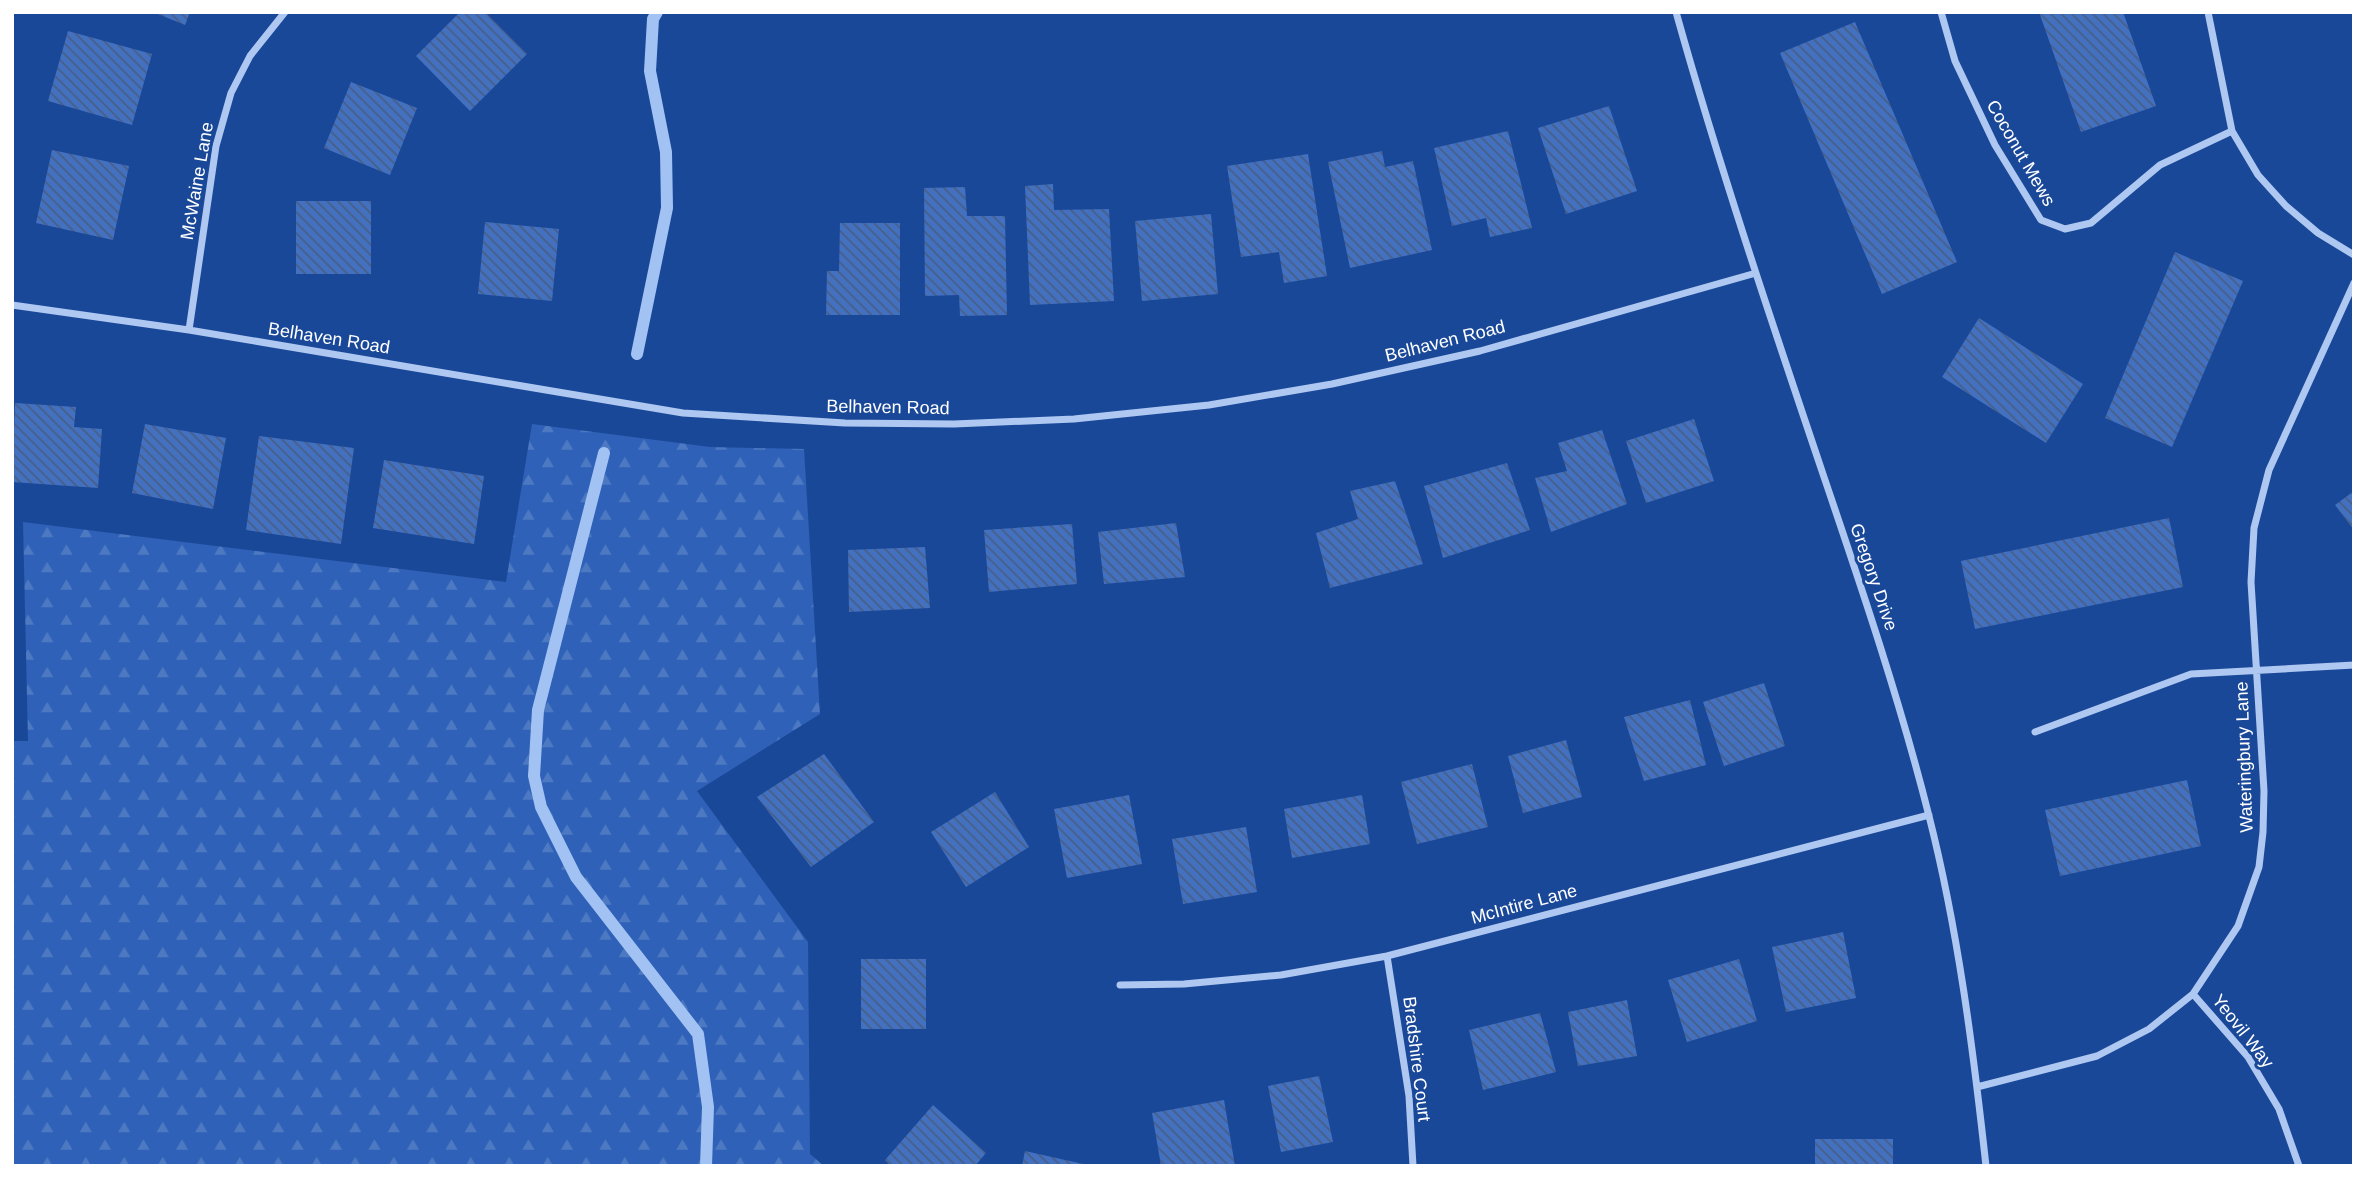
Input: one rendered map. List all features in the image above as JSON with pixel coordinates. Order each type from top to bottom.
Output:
[{"type":"street","name":"McWaine Lane","points":[[189,330],[216,146],[231,93],[250,56],[285,12]]},
{"type":"street","name":"Gregory Drive","points":[[1676,12],[1756,273],[1887,664],[1929,815],[1950,903],[1986,1166]]},
{"type":"street","name":"Coconut Mews","points":[[1941,12],[1955,61],[1972,97],[1996,145],[2041,220],[2065,229],[2091,223],[2160,165],[2232,131]]},
{"type":"street","points":[[2208,12],[2232,131],[2258,175],[2287,206],[2318,233],[2354,255]]},
{"type":"street","name":"Belhaven Road","points":[[12,305],[189,330],[683,413],[845,423],[994,422],[1074,419],[1209,405],[1332,384],[1480,351],[1756,273]]},
{"type":"street","name":"Wateringbury Lane","points":[[1977,1087],[2097,1056],[2149,1029],[2193,994],[2238,926],[2259,867],[2263,832],[2264,791],[2251,582],[2254,528],[2269,470],[2354,283]]},
{"type":"street","points":[[2035,732],[2191,674],[2354,664]]},
{"type":"street","name":"McIntire Lane","points":[[1120,985],[1184,984],[1280,975],[1387,956],[1929,815]]},
{"type":"street","name":"Bradshire Court","points":[[1387,956],[1409,1096],[1413,1166]]},
{"type":"street","name":"Yeovil Way","points":[[2193,994],[2248,1057],[2279,1109],[2299,1166]]},
{"type":"green space","points":[[532,424],[710,447],[804,449],[820,714],[697,791],[808,942],[810,1154],[824,1166],[12,1166],[12,741],[28,741],[23,522],[506,582]]},
{"type":"building","points":[[153,12],[190,12],[185,25]]},
{"type":"building","points":[[460,12],[485,12],[527,54],[470,111],[416,56]]},
{"type":"building","points":[[2039,12],[2123,12],[2156,106],[2081,132]]},
{"type":"building","points":[[1855,22],[1957,262],[1882,294],[1780,53]]},
{"type":"building","points":[[68,31],[152,54],[132,125],[48,101]]},
{"type":"building","points":[[351,82],[417,108],[390,175],[324,148]]},
{"type":"building","points":[[1609,106],[1637,191],[1566,214],[1538,128]]},
{"type":"building","points":[[1508,131],[1532,228],[1490,237],[1486,218],[1452,226],[1434,148]]},
{"type":"building","points":[[52,150],[129,166],[113,240],[36,223]]},
{"type":"building","points":[[1382,151],[1385,167],[1413,161],[1432,250],[1350,268],[1328,162]]},
{"type":"building","points":[[1308,154],[1327,276],[1284,283],[1279,252],[1241,257],[1227,166]]},
{"type":"building","points":[[1053,184],[1054,210],[1109,209],[1114,301],[1030,305],[1025,186]]},
{"type":"building","points":[[965,187],[967,216],[1005,216],[1007,315],[960,316],[959,295],[925,296],[924,188]]},
{"type":"building","points":[[296,201],[371,201],[371,274],[296,274]]},
{"type":"building","points":[[1211,214],[1218,294],[1142,301],[1135,221]]},
{"type":"building","points":[[485,222],[559,229],[552,301],[478,294]]},
{"type":"building","points":[[840,223],[900,223],[900,315],[826,315],[827,271],[839,271]]},
{"type":"building","points":[[2175,252],[2243,281],[2172,447],[2105,418]]},
{"type":"building","points":[[1979,318],[2083,384],[2046,443],[1942,377]]},
{"type":"building","points":[[15,403],[76,407],[74,427],[102,429],[98,488],[12,482]]},
{"type":"building","points":[[1694,419],[1714,481],[1646,503],[1626,441]]},
{"type":"building","points":[[145,424],[226,438],[213,509],[132,493]]},
{"type":"building","points":[[1602,430],[1627,504],[1551,532],[1535,478],[1567,471],[1558,443]]},
{"type":"building","points":[[259,436],[354,448],[341,544],[246,530]]},
{"type":"building","points":[[384,460],[484,476],[474,544],[373,528]]},
{"type":"building","points":[[1507,463],[1530,530],[1443,558],[1424,486]]},
{"type":"building","points":[[1395,481],[1423,564],[1330,588],[1316,533],[1358,519],[1350,491]]},
{"type":"building","points":[[2354,491],[2354,530],[2335,505]]},
{"type":"building","points":[[2169,518],[2183,587],[1975,629],[1961,561]]},
{"type":"building","points":[[1176,523],[1185,577],[1104,584],[1098,532]]},
{"type":"building","points":[[1072,524],[1077,584],[989,592],[984,530]]},
{"type":"building","points":[[925,547],[930,608],[849,612],[848,550]]},
{"type":"building","points":[[1764,683],[1785,746],[1724,766],[1703,702]]},
{"type":"building","points":[[1690,700],[1706,765],[1644,781],[1624,717]]},
{"type":"building","points":[[1566,740],[1582,797],[1523,813],[1508,756]]},
{"type":"building","points":[[824,754],[874,822],[811,867],[757,797]]},
{"type":"building","points":[[1472,764],[1488,827],[1417,844],[1401,782]]},
{"type":"building","points":[[2187,780],[2201,846],[2060,876],[2045,810]]},
{"type":"building","points":[[995,792],[1029,847],[966,887],[931,832]]},
{"type":"building","points":[[1129,795],[1142,864],[1067,878],[1054,809]]},
{"type":"building","points":[[1362,795],[1370,844],[1292,858],[1284,809]]},
{"type":"building","points":[[1246,827],[1257,892],[1183,904],[1172,839]]},
{"type":"building","points":[[1843,932],[1856,998],[1786,1012],[1772,947]]},
{"type":"building","points":[[861,959],[926,959],[926,1029],[861,1029]]},
{"type":"building","points":[[1739,959],[1757,1021],[1687,1042],[1668,980]]},
{"type":"building","points":[[1627,1000],[1637,1056],[1578,1066],[1568,1012]]},
{"type":"building","points":[[1540,1013],[1556,1072],[1483,1090],[1469,1030]]},
{"type":"building","points":[[1319,1076],[1333,1142],[1281,1152],[1268,1086]]},
{"type":"building","points":[[1224,1100],[1235,1166],[1161,1166],[1152,1113]]},
{"type":"building","points":[[933,1105],[986,1153],[975,1166],[891,1166],[885,1160]]},
{"type":"building","points":[[1815,1139],[1893,1139],[1893,1166],[1815,1166]]},
{"type":"building","points":[[1025,1151],[1088,1165],[1088,1166],[1022,1166]]},
{"type":"waterway","points":[[637,354],[667,208],[666,152],[650,71],[653,19],[657,12]]},
{"type":"waterway","points":[[604,453],[538,710],[534,776],[541,807],[576,877],[698,1034],[708,1107],[706,1166]]}]
